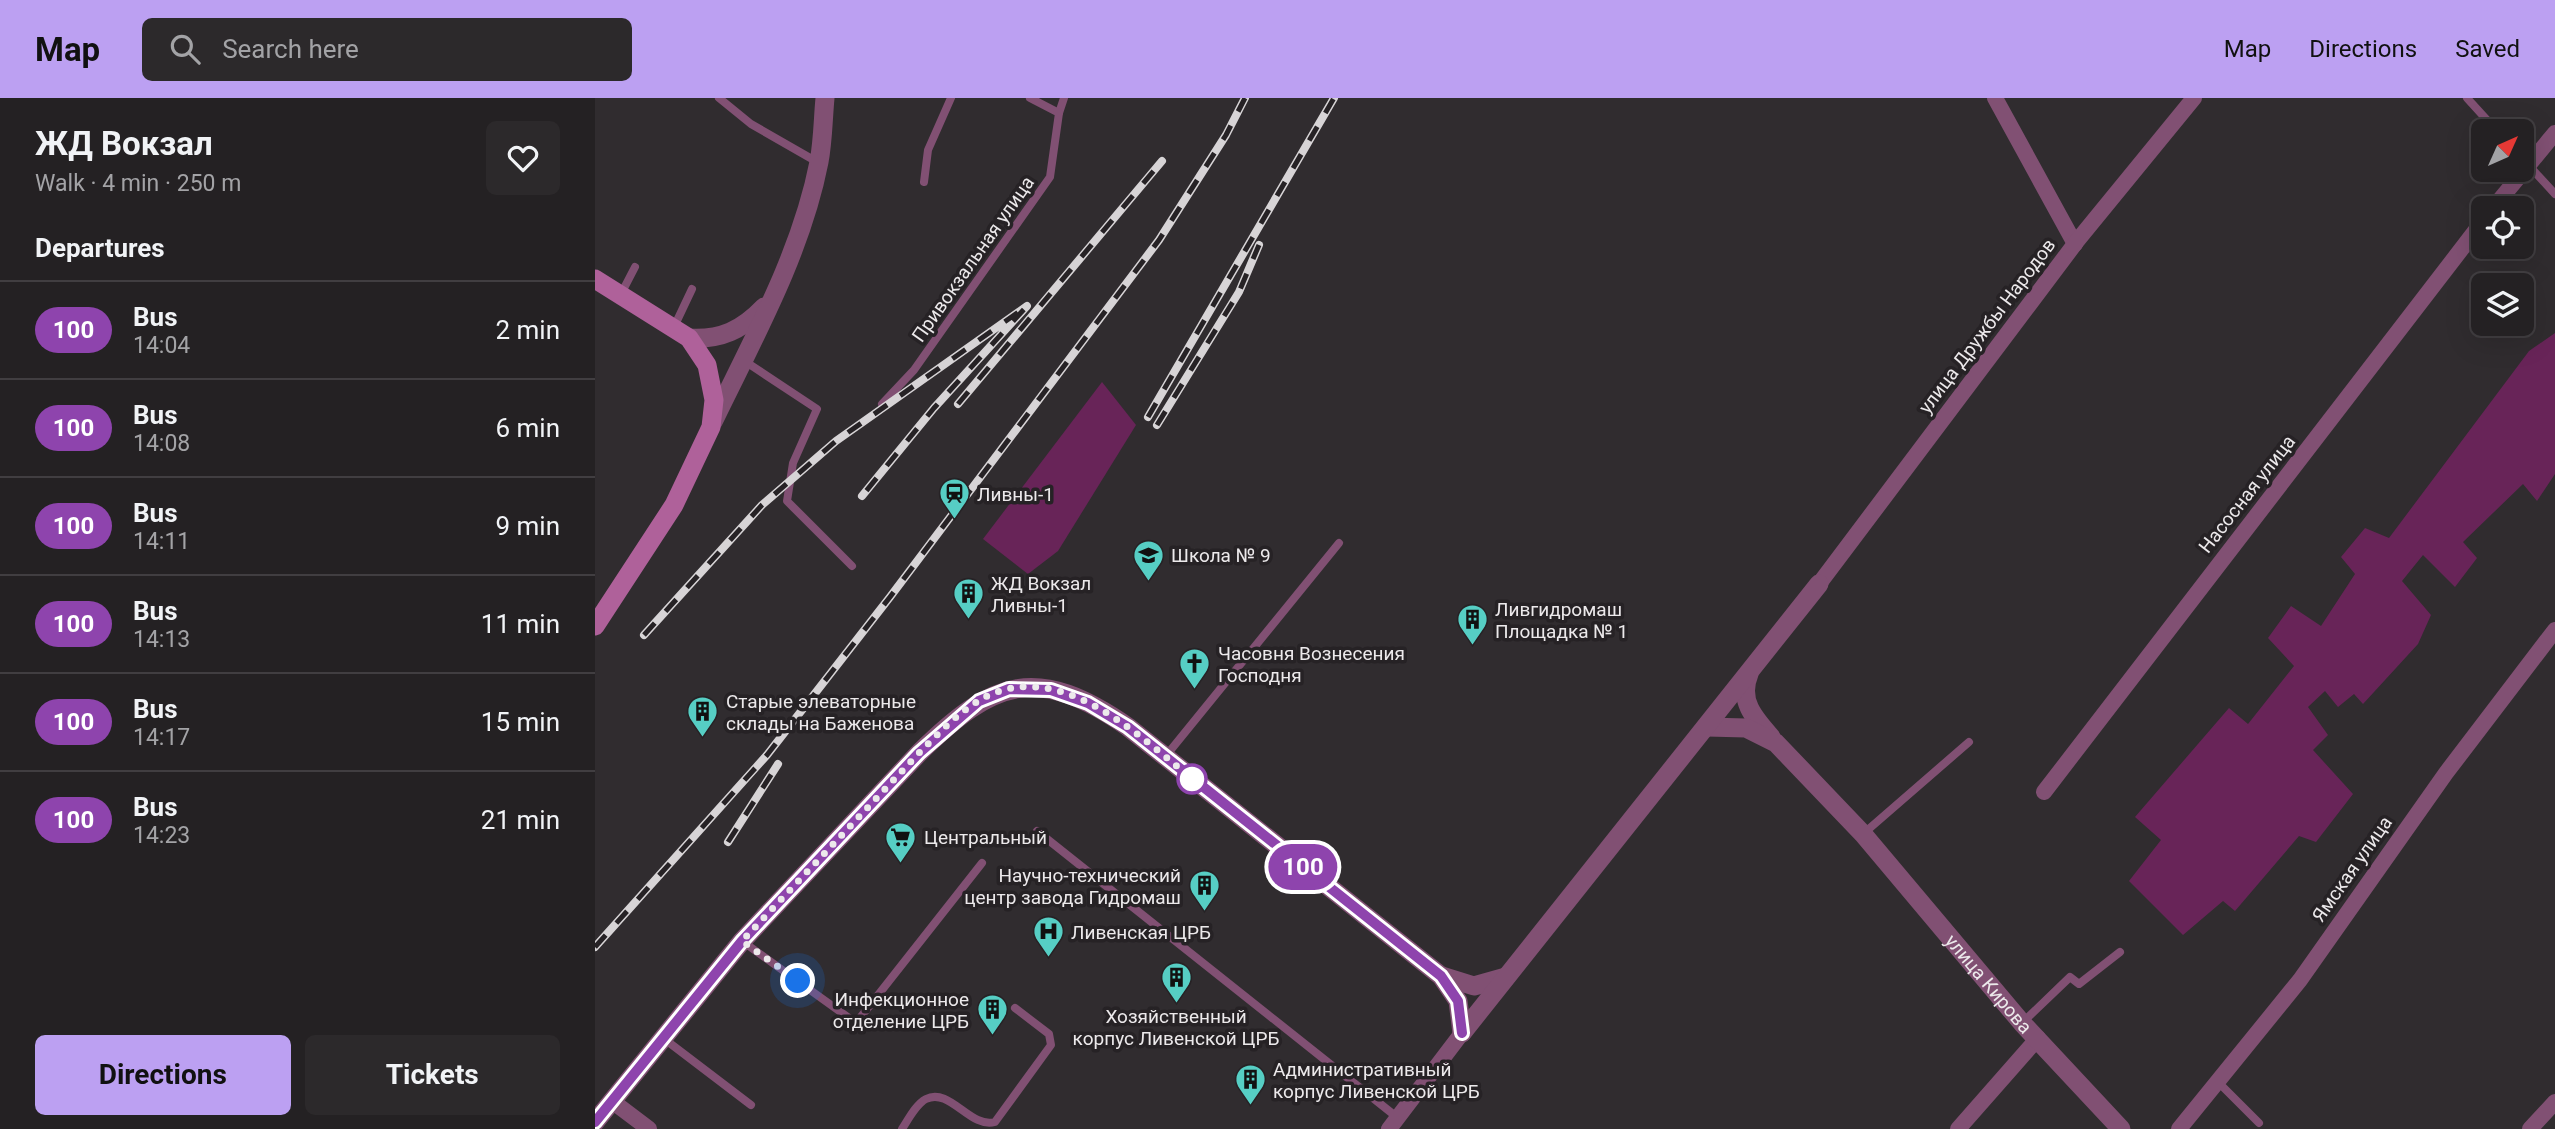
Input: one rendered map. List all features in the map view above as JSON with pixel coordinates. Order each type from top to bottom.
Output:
[{"type":"main road","points":[[595,279],[681,333],[703,357],[712,380],[714,400],[711,427],[674,505],[595,626]]},
{"type":"street","points":[[711,427],[774,296],[797,236],[818,163],[825,98]]},
{"type":"street","points":[[1995,98],[2075,244]]},
{"type":"street","name":"улица Дружбы Народов","points":[[1819,584],[2075,244],[2194,98]]},
{"type":"street","points":[[2534,153],[2555,133]]},
{"type":"street","name":"Насосная улица","points":[[2044,792],[2471,237]]},
{"type":"street","points":[[681,333],[716,337],[737,330],[774,296]]},
{"type":"street","points":[[1394,1123],[1506,977],[1819,584]]},
{"type":"street","name":"Ямская улица","points":[[2179,1129],[2300,980],[2446,773],[2555,630]]},
{"type":"street","name":"улица Кирова","points":[[1750,672],[1745,686],[1746,701],[1752,714],[1863,834],[2022,1023],[2121,1129]]},
{"type":"street","points":[[595,1122],[742,941],[919,753],[947,725],[990,695],[1009,689],[1031,688],[1072,696],[1115,718],[1441,976],[1458,1001],[1462,1033]]},
{"type":"street","points":[[1707,727],[1745,728],[1776,743]]},
{"type":"street","points":[[1441,976],[1474,986],[1506,977]]},
{"type":"street","points":[[1958,1129],[2038,1038]]},
{"type":"street","points":[[612,1101],[649,1129]]},
{"type":"street","points":[[2531,1129],[2555,1102]]},
{"type":"lane","points":[[719,98],[751,124],[818,163]]},
{"type":"lane","points":[[924,182],[928,150],[951,98]]},
{"type":"lane","points":[[1030,98],[1059,113]]},
{"type":"lane","name":"Привокзальная улица","points":[[882,404],[914,370],[1050,177],[1059,113],[1064,98]]},
{"type":"lane","points":[[2467,98],[2486,119]]},
{"type":"lane","points":[[2534,171],[2555,194]]},
{"type":"lane","points":[[621,294],[635,267]]},
{"type":"lane","points":[[681,333],[692,289]]},
{"type":"lane","points":[[743,360],[817,409],[793,463],[787,501],[852,566]]},
{"type":"lane","points":[[1165,757],[1339,543]]},
{"type":"lane","points":[[1863,834],[1969,742]]},
{"type":"lane","points":[[1037,831],[1394,1123]]},
{"type":"lane","points":[[742,941],[856,1023],[982,863]]},
{"type":"lane","points":[[2022,1023],[2070,976],[2079,984],[2120,953]]},
{"type":"lane","points":[[902,1129],[923,1100],[932,1098],[948,1102],[977,1122],[995,1122],[1051,1045],[1049,1034],[1015,1008]]},
{"type":"lane","points":[[663,1038],[751,1105]]},
{"type":"lane","points":[[2219,1083],[2259,1123]]},
{"type":"shaded area","points":[[2555,333],[2555,474],[2537,501],[2523,484],[2463,542],[2477,558],[2455,587],[2423,555],[2402,581],[2431,615],[2418,644],[2363,704],[2354,694],[2338,707],[2325,691],[2308,707],[2328,735],[2313,750],[2353,794],[2316,842],[2299,836],[2235,911],[2223,901],[2183,935],[2129,881],[2161,840],[2135,817],[2229,708],[2248,724],[2294,666],[2268,638],[2291,606],[2321,626],[2355,574],[2341,557],[2365,528],[2389,538],[2529,351]]},
{"type":"shaded area","points":[[1102,382],[1136,425],[1058,551],[1028,574],[983,539]]},
{"type":"railway","points":[[595,947],[767,755],[890,597],[1159,240],[1226,135],[1245,98]]},
{"type":"railway","points":[[1148,417],[1334,98]]},
{"type":"railway","points":[[958,404],[1162,161]]},
{"type":"railway","points":[[1157,425],[1239,292],[1259,245]]},
{"type":"railway","points":[[644,635],[762,505],[836,441],[1027,306],[934,408],[862,496]]},
{"type":"railway","points":[[728,842],[778,764]]},
{"type":"bus line","name":"100","points":[[595,1122],[742,941],[919,753],[947,725],[979,701],[1009,689],[1051,690],[1072,696],[1128,727],[1441,976],[1458,1001],[1462,1014],[1462,1033]]},
{"type":"place","name":"Ливны-1","points":[[954,521]]},
{"type":"place","name":"Школа № 9","points":[[1148,582]]},
{"type":"place","name":"ЖД Вокзал Ливны-1","points":[[968,621]]},
{"type":"place","name":"Ливгидромаш Площадка № 1","points":[[1472,647]]},
{"type":"place","name":"Часовня Вознесения Господня","points":[[1195,691]]},
{"type":"place","name":"Старые элеваторные склады на Баженова","points":[[703,739]]},
{"type":"place","name":"Центральный","points":[[901,864]]},
{"type":"place","name":"Научно-технический центр завода Гидромаш","points":[[1204,913]]},
{"type":"place","name":"Ливенская ЦРБ","points":[[1048,959]]},
{"type":"place","name":"Хозяйственный корпус Ливенской ЦРБ","points":[[1176,1004]]},
{"type":"place","name":"Инфекционное отделение ЦРБ","points":[[992,1037]]},
{"type":"place","name":"Административный корпус Ливенской ЦРБ","points":[[1250,1107]]},
{"type":"route","points":[[798,981],[742,941],[947,725],[990,695],[1009,689],[1031,688],[1072,696],[1115,718],[1196,782],[1192,779]]}]
